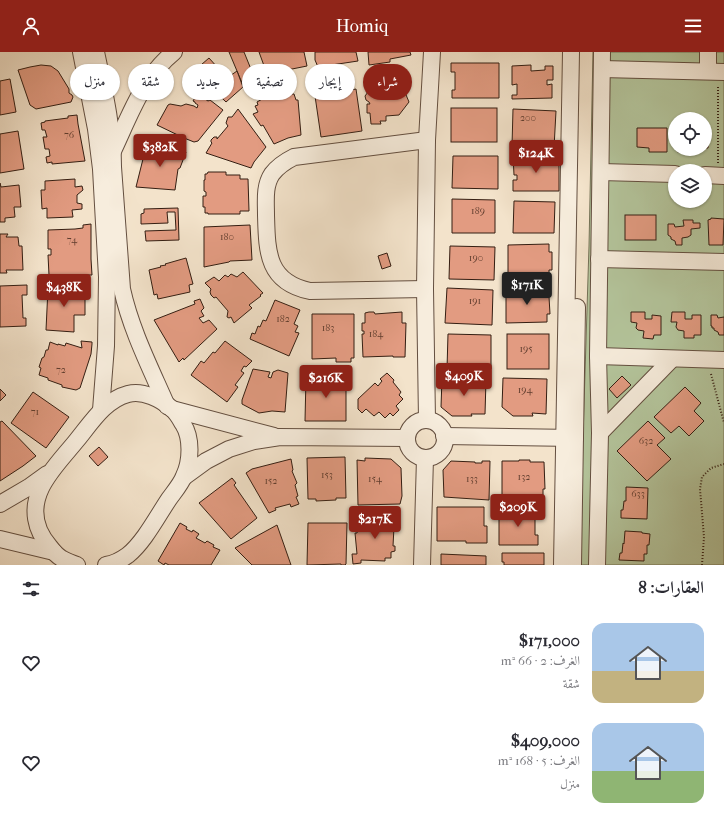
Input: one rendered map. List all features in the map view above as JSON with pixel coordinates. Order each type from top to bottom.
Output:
[{"type":"street","points":[[81,52],[96,129],[107,277],[106,346],[101,410]]},
{"type":"street","points":[[96,52],[105,96],[113,151],[120,274],[124,297],[135,333],[169,407],[186,429],[190,448],[189,460],[184,477],[128,560],[106,565]]},
{"type":"street","points":[[113,151],[143,87],[156,70],[174,52]]},
{"type":"street","points":[[427,420],[424,290],[427,140],[432,52]]},
{"type":"street","points":[[571,52],[570,438],[573,565]]},
{"type":"street","points":[[562,565],[570,438],[580,52]]},
{"type":"street","points":[[597,565],[600,433],[598,356],[602,52]]},
{"type":"street","points":[[602,70],[717,72],[708,52]]},
{"type":"street","points":[[424,290],[310,291],[292,285],[277,272],[272,264],[269,254],[266,199],[267,186],[273,173],[282,163],[294,157],[427,140]]},
{"type":"street","points":[[601,172],[668,174]]},
{"type":"street","points":[[599,259],[724,262]]},
{"type":"street","points":[[598,356],[724,360]]},
{"type":"street","points":[[600,433],[672,359]]},
{"type":"street","points":[[59,559],[39,532],[35,514],[36,502],[41,488],[53,470],[101,410],[118,398],[129,394],[142,394],[153,397],[169,407],[280,437]]},
{"type":"street","points":[[427,420],[438,424],[442,429],[444,436],[444,446],[441,451],[431,458],[419,457],[414,454],[410,450],[407,438],[408,432],[415,423],[427,420]]},
{"type":"street","points":[[444,436],[570,438]]},
{"type":"street","points":[[184,477],[206,461],[229,450],[254,441],[280,437],[407,438]]},
{"type":"street","points":[[422,565],[425,458]]},
{"type":"street","points":[[0,504],[53,470]]},
{"type":"street","points":[[0,539],[77,565]]},
{"type":"path","points":[[716,175],[717,72]]},
{"type":"path","points":[[707,359],[724,422]]},
{"type":"path","points":[[702,565],[704,537],[700,489],[702,477],[711,468],[724,464]]},
{"type":"green space","points":[[593,52],[724,52],[724,565],[579,565],[589,246]]},
{"type":"building","points":[[229,52],[244,52],[249,64],[242,64],[242,83]]},
{"type":"building","points":[[259,52],[304,52],[307,64],[305,64],[305,66],[297,68],[297,64],[263,64]]},
{"type":"building","points":[[315,52],[356,52],[358,61],[338,64],[317,64]]},
{"type":"building","points":[[368,52],[410,52],[411,55],[390,59],[390,62],[369,64]]},
{"type":"building","points":[[209,58],[214,64],[202,64]]},
{"type":"building","points":[[451,63],[499,63],[499,98],[452,98],[452,90],[455,90],[455,72],[451,72]]},
{"type":"building","points":[[41,65],[51,66],[58,71],[69,89],[71,102],[36,109],[30,105],[18,70]]},
{"type":"building","points":[[531,65],[531,71],[545,70],[545,66],[553,66],[553,80],[547,80],[547,85],[552,84],[552,98],[512,99],[512,95],[517,95],[517,84],[512,85],[512,66]]},
{"type":"building","points":[[237,71],[242,84],[242,88],[234,95],[234,73]]},
{"type":"building","points":[[10,79],[16,112],[0,115],[0,81]]},
{"type":"building","points":[[355,89],[362,131],[321,137],[316,100],[355,100]]},
{"type":"building","points":[[210,100],[223,110],[198,141],[194,142],[157,125],[168,105],[181,106],[186,104],[197,108],[198,105],[193,101]]},
{"type":"building","points":[[260,100],[298,100],[301,135],[288,138],[274,144],[263,125],[261,126],[253,114],[258,112],[255,106],[258,105],[257,102]]},
{"type":"building","points":[[366,100],[408,100],[409,102],[399,115],[386,116],[386,121],[380,121],[381,124],[371,124],[370,113],[367,113],[367,104],[370,104]]},
{"type":"building","points":[[451,108],[497,108],[497,142],[451,142]]},
{"type":"building","points":[[238,109],[266,147],[251,168],[206,153],[212,143],[211,140],[214,137],[217,137],[217,139],[228,126],[226,123],[228,117],[232,117]]},
{"type":"building","points":[[513,109],[556,111],[554,148],[512,146]]},
{"type":"building","points":[[77,115],[85,161],[52,164],[52,162],[47,163],[46,157],[50,156],[49,149],[45,149],[43,137],[47,137],[45,130],[42,130],[41,123]]},
{"type":"building","points":[[637,128],[667,128],[667,152],[649,152],[649,148],[637,147]]},
{"type":"building","points":[[18,131],[24,169],[0,173],[0,134]]},
{"type":"building","points":[[148,139],[162,144],[159,157],[166,159],[170,147],[186,152],[180,168],[178,169],[175,190],[136,187]]},
{"type":"building","points":[[513,155],[539,155],[539,165],[542,165],[542,162],[545,162],[545,156],[557,156],[557,162],[559,162],[559,191],[513,191],[513,180],[517,180],[517,175],[514,175]]},
{"type":"building","points":[[453,156],[498,156],[498,189],[452,188]]},
{"type":"building","points":[[208,172],[226,172],[226,175],[240,175],[240,179],[248,179],[249,211],[240,211],[240,214],[205,213],[205,207],[203,207],[203,196],[206,196],[206,192],[204,191],[204,180],[205,174]]},
{"type":"building","points":[[75,179],[75,187],[82,186],[83,190],[77,195],[77,203],[82,204],[82,209],[72,210],[73,217],[47,218],[47,208],[42,209],[41,190],[45,190],[45,181]]},
{"type":"building","points":[[0,183],[1,187],[19,185],[21,207],[14,207],[15,217],[5,218],[5,222],[0,222]]},
{"type":"building","points":[[452,199],[495,200],[495,233],[452,233]]},
{"type":"building","points":[[514,201],[555,202],[554,233],[513,233]]},
{"type":"building","points":[[178,208],[179,240],[146,241],[145,231],[176,230],[175,212],[167,212],[168,223],[141,224],[141,214],[144,213],[144,209]]},
{"type":"building","points":[[625,215],[656,215],[656,240],[625,240]]},
{"type":"building","points":[[711,218],[724,219],[723,245],[709,245],[708,220]]},
{"type":"building","points":[[683,220],[693,220],[693,223],[700,223],[700,228],[691,229],[691,235],[682,238],[682,245],[676,245],[675,241],[668,235],[668,224],[674,224],[675,227],[684,226]]},
{"type":"building","points":[[91,224],[92,275],[49,275],[48,255],[51,255],[51,249],[48,249],[48,230],[83,228],[83,225]]},
{"type":"building","points":[[250,225],[252,260],[230,261],[204,267],[204,227]]},
{"type":"building","points":[[0,234],[8,234],[6,237],[18,237],[19,246],[22,246],[23,270],[6,270],[7,273],[0,273]]},
{"type":"building","points":[[549,244],[549,252],[552,252],[552,270],[549,270],[549,278],[508,279],[508,245]]},
{"type":"building","points":[[450,246],[495,247],[494,280],[449,279]]},
{"type":"building","points":[[387,253],[391,266],[382,269],[378,256]]},
{"type":"building","points":[[186,258],[193,284],[189,285],[190,292],[158,299],[157,294],[154,295],[149,270]]},
{"type":"building","points":[[243,272],[263,293],[249,305],[252,308],[234,323],[231,317],[227,317],[228,311],[216,297],[214,298],[211,295],[211,289],[205,283],[214,277],[219,281],[225,275],[228,277],[231,274],[237,277]]},
{"type":"building","points":[[27,285],[27,295],[22,295],[23,318],[26,318],[26,326],[0,327],[0,286]]},
{"type":"building","points":[[48,288],[85,288],[85,315],[74,315],[74,332],[46,330]]},
{"type":"building","points":[[447,288],[493,290],[492,325],[445,323]]},
{"type":"building","points":[[547,288],[550,314],[547,314],[547,322],[506,323],[506,289]]},
{"type":"building","points":[[200,299],[204,308],[201,311],[204,316],[199,318],[203,323],[209,320],[217,329],[184,360],[183,358],[179,362],[154,320],[195,304],[194,301]]},
{"type":"building","points":[[275,300],[300,310],[294,324],[298,326],[295,332],[299,333],[289,356],[250,339],[252,333],[255,334],[258,326],[260,327],[263,320],[266,321]]},
{"type":"building","points":[[374,312],[375,314],[402,312],[402,323],[406,323],[405,357],[363,357],[362,334],[364,334],[364,331],[362,331],[362,323],[365,323],[365,313]]},
{"type":"building","points":[[631,312],[645,312],[645,319],[652,319],[652,315],[661,316],[661,335],[654,335],[653,339],[643,338],[644,331],[636,328],[637,323],[631,322]]},
{"type":"building","points":[[672,312],[685,312],[685,319],[692,319],[692,315],[701,315],[701,335],[694,335],[694,338],[684,338],[684,331],[678,330],[676,327],[677,322],[671,322]]},
{"type":"building","points":[[312,314],[354,314],[354,358],[351,358],[351,362],[336,362],[336,358],[312,359]]},
{"type":"building","points":[[711,315],[717,315],[718,318],[724,317],[724,335],[719,335],[714,328],[712,328]]},
{"type":"building","points":[[448,334],[491,335],[491,369],[447,369]]},
{"type":"building","points":[[507,334],[549,334],[549,369],[507,369]]},
{"type":"building","points":[[81,341],[92,342],[92,344],[91,354],[80,388],[76,390],[62,387],[62,385],[39,375],[41,368],[39,367],[42,358],[44,357],[46,350],[48,350],[50,342],[65,346],[66,343],[82,348]]},
{"type":"building","points":[[225,341],[252,361],[246,367],[244,366],[241,371],[244,373],[235,385],[238,387],[227,402],[191,375],[201,361],[204,363]]},
{"type":"building","points":[[253,369],[270,372],[268,377],[271,378],[273,372],[278,370],[288,373],[285,412],[272,411],[259,413],[242,404]]},
{"type":"building","points":[[387,373],[394,380],[393,382],[401,392],[399,395],[403,399],[396,406],[399,410],[393,416],[390,413],[385,418],[379,412],[374,416],[366,409],[362,413],[358,409],[358,399],[375,383],[378,386],[382,381],[380,379]]},
{"type":"building","points":[[622,376],[631,385],[617,398],[609,389]]},
{"type":"building","points":[[306,377],[346,377],[346,421],[305,421]]},
{"type":"building","points":[[442,378],[486,380],[485,414],[471,414],[472,416],[452,416],[441,407]]},
{"type":"building","points":[[503,378],[547,379],[546,414],[532,413],[533,416],[513,416],[502,407]]},
{"type":"building","points":[[685,387],[701,403],[694,411],[704,421],[689,436],[679,426],[671,433],[654,417]]},
{"type":"building","points":[[0,389],[6,395],[0,401]]},
{"type":"building","points":[[33,392],[69,417],[46,448],[11,423]]},
{"type":"building","points":[[2,421],[36,456],[0,481],[0,422]]},
{"type":"building","points":[[648,421],[665,438],[657,445],[671,459],[647,481],[617,451]]},
{"type":"building","points":[[99,447],[108,457],[98,466],[89,456]]},
{"type":"building","points":[[345,457],[346,498],[316,501],[316,499],[308,499],[307,458]]},
{"type":"building","points":[[365,458],[391,459],[401,468],[402,496],[400,504],[358,505],[357,460],[365,461]]},
{"type":"building","points":[[291,459],[292,471],[297,483],[295,485],[298,496],[296,497],[299,504],[291,507],[290,504],[275,508],[276,510],[269,513],[246,473],[252,469]]},
{"type":"building","points":[[519,460],[544,462],[545,489],[543,489],[543,495],[514,498],[514,495],[502,495],[502,461]]},
{"type":"building","points":[[451,461],[482,463],[482,461],[490,461],[489,500],[444,497],[443,470]]},
{"type":"building","points":[[232,478],[236,483],[234,485],[257,518],[231,539],[199,503]]},
{"type":"building","points":[[626,487],[648,488],[647,519],[621,518],[621,510],[623,510],[624,501],[626,501]]},
{"type":"building","points":[[437,507],[484,507],[484,526],[487,526],[487,543],[437,541]]},
{"type":"building","points":[[499,510],[538,510],[538,518],[535,518],[535,535],[538,535],[538,545],[499,545]]},
{"type":"building","points":[[396,517],[397,527],[394,527],[393,546],[395,546],[395,551],[391,552],[391,558],[385,558],[385,561],[361,560],[361,563],[353,564],[352,554],[357,554],[355,533],[357,533],[358,528],[362,523],[369,521],[369,519],[388,520],[385,518]]},
{"type":"building","points":[[180,523],[187,527],[186,529],[192,532],[193,530],[199,534],[196,538],[205,543],[207,541],[214,545],[213,547],[220,550],[211,565],[169,565],[165,563],[164,565],[158,561]]},
{"type":"building","points":[[308,523],[347,523],[345,565],[307,565]]},
{"type":"building","points":[[277,525],[291,565],[252,565],[235,548]]},
{"type":"building","points":[[625,531],[650,534],[649,545],[647,545],[647,554],[644,554],[644,561],[619,560],[620,553],[622,553],[623,543],[624,544]]},
{"type":"building","points":[[502,553],[544,553],[544,565],[504,565],[504,562],[502,562]]},
{"type":"building","points":[[441,554],[486,556],[486,565],[441,565]]}]
